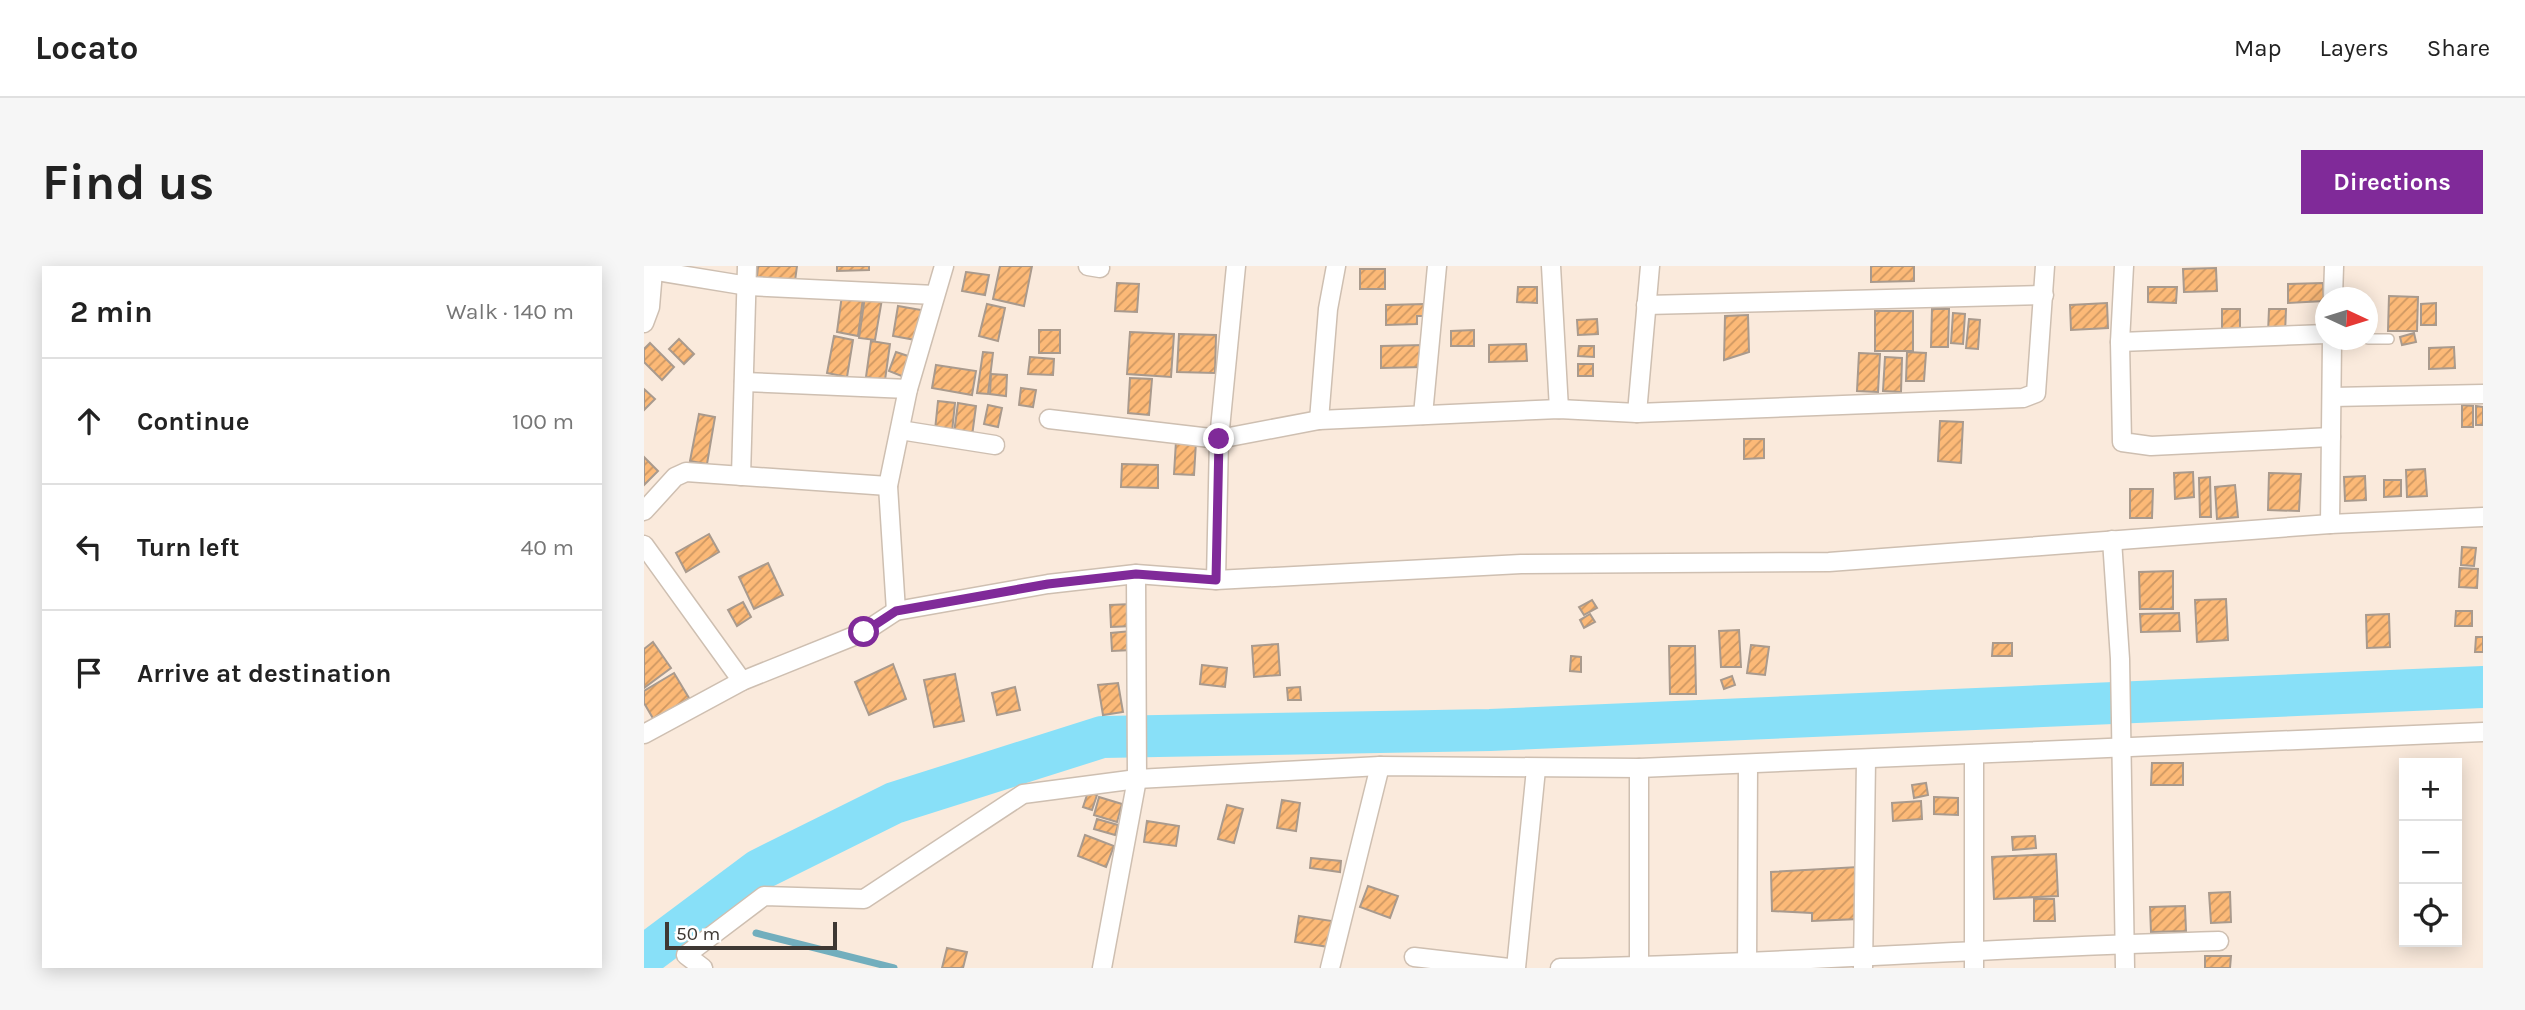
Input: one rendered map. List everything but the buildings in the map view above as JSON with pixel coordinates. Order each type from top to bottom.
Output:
[{"type":"street","points":[[741,476],[747,266]]},
{"type":"street","points":[[896,611],[888,486],[908,389],[944,266]]},
{"type":"street","points":[[1216,580],[1219,439],[1236,266]]},
{"type":"street","points":[[1319,420],[1328,309],[1336,266]]},
{"type":"street","points":[[1423,415],[1437,266]]},
{"type":"street","points":[[1551,266],[1559,409]]},
{"type":"street","points":[[1637,413],[1650,266]]},
{"type":"street","points":[[1049,419],[1219,439],[1319,420],[1559,409],[1637,413],[2023,398],[2036,393],[2045,266]]},
{"type":"street","points":[[2124,266],[2120,342],[2122,442],[2151,446],[2331,437]]},
{"type":"street","points":[[2333,287],[2334,266]]},
{"type":"street","points":[[644,323],[650,307],[649,270],[748,286],[935,295]]},
{"type":"street","points":[[1647,305],[2043,295]]},
{"type":"street","points":[[2120,342],[2315,334]]},
{"type":"street","points":[[2330,524],[2332,350]]},
{"type":"street","points":[[744,382],[908,389]]},
{"type":"street","points":[[2332,397],[2483,394]]},
{"type":"street","points":[[900,430],[995,445]]},
{"type":"street","points":[[644,511],[680,474],[888,486]]},
{"type":"street","points":[[646,727],[741,681],[864,632],[896,611],[1048,584],[1136,574],[1216,580],[1521,564],[1829,562],[2330,524],[2483,517]]},
{"type":"street","points":[[2112,540],[2120,659],[2125,968]]},
{"type":"street","points":[[644,545],[741,681]]},
{"type":"street","points":[[1102,968],[1137,779],[1139,707],[1136,574]]},
{"type":"street","points":[[703,968],[687,955],[764,896],[864,900],[1023,794],[1137,779],[1380,766],[1639,768],[2483,732]]},
{"type":"street","points":[[1973,755],[1974,959]]},
{"type":"street","points":[[1863,963],[1866,760]]},
{"type":"street","points":[[1747,966],[1748,764]]},
{"type":"street","points":[[1330,968],[1380,766]]},
{"type":"street","points":[[1639,768],[1639,967]]},
{"type":"street","points":[[1516,968],[1536,769]]},
{"type":"street","points":[[1560,968],[1974,959],[2125,943],[2220,941]]},
{"type":"street","points":[[1414,957],[1509,968]]},
{"type":"lane","points":[[2378,339],[2389,340]]},
{"type":"waterway","points":[[644,956],[759,870],[894,803],[1102,737],[1490,730],[2483,687]]},
{"type":"waterway","points":[[698,915],[718,921]]},
{"type":"waterway","points":[[756,933],[894,968]]},
{"type":"route","points":[[864,632],[896,611],[1048,584],[1136,574],[1216,580],[1219,439]]}]
